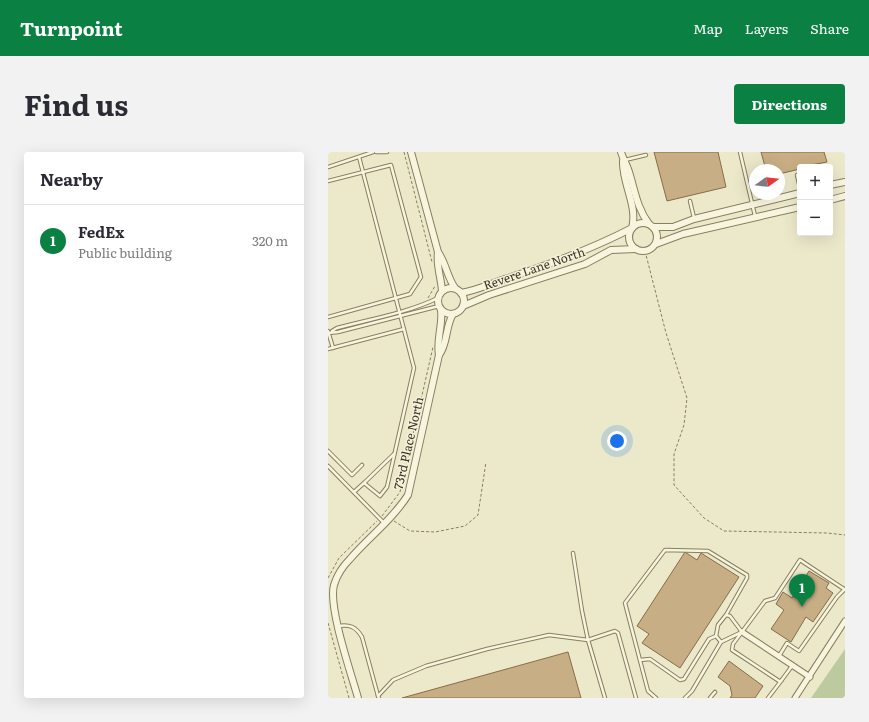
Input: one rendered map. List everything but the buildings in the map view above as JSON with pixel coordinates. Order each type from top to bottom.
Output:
[{"type":"street","points":[[411,152],[438,252],[443,258],[450,280],[455,288],[462,293],[463,297],[463,306],[457,312],[449,314],[440,308],[438,298],[442,291],[450,287],[455,288]]},
{"type":"street","points":[[621,152],[623,171],[634,214],[629,237],[632,246],[636,249],[645,251],[656,244],[683,234],[755,216],[797,208]]},
{"type":"street","points":[[623,161],[628,170],[642,214],[657,235],[656,244]]},
{"type":"street","points":[[833,184],[845,182]]},
{"type":"street","points":[[632,228],[640,223],[673,227],[694,219],[797,194]]},
{"type":"street","points":[[833,199],[845,196]]},
{"type":"street","name":"Revere Lane North","points":[[462,293],[479,290],[549,265],[582,252],[632,228]]},
{"type":"street","name":"Revere Lane North","points":[[463,306],[489,295],[585,264],[611,250],[636,249]]},
{"type":"street","points":[[438,252],[436,260],[441,279],[442,291]]},
{"type":"street","name":"73rd Place North","points":[[358,698],[330,601],[340,571],[390,519],[408,495],[439,355],[438,348],[442,320],[440,308]]},
{"type":"street","name":"73rd Place North","points":[[439,355],[444,349],[448,324],[453,314]]},
{"type":"street","points":[[795,698],[845,621]]},
{"type":"street","points":[[742,632],[810,676]]},
{"type":"lane","points":[[328,167],[375,152],[387,152]]},
{"type":"lane","points":[[740,152],[755,216]]},
{"type":"lane","points":[[623,161],[646,155]]},
{"type":"lane","points":[[359,157],[414,368],[387,488],[380,496],[364,483]]},
{"type":"lane","points":[[328,181],[362,171],[391,165],[421,277],[410,294],[328,317]]},
{"type":"lane","points":[[690,201],[694,219]]},
{"type":"lane","points":[[333,348],[328,332],[337,328],[399,312],[438,298]]},
{"type":"lane","points":[[332,331],[338,332],[400,316],[440,308]]},
{"type":"lane","points":[[328,349],[404,329]]},
{"type":"lane","points":[[328,450],[352,475],[362,465]]},
{"type":"lane","points":[[354,492],[394,453]]},
{"type":"lane","points":[[328,466],[385,524]]},
{"type":"lane","points":[[656,698],[648,691],[625,603],[665,550],[708,551],[747,574],[748,578],[726,615],[718,625],[716,636]]},
{"type":"lane","points":[[573,553],[588,640],[605,698]]},
{"type":"lane","points":[[779,656],[787,643],[800,651],[845,589],[800,560],[775,598],[765,601],[733,644],[732,650],[781,681]]},
{"type":"lane","points":[[726,615],[730,616],[742,632]]},
{"type":"lane","points":[[338,626],[347,625],[356,628],[362,637],[379,697]]},
{"type":"lane","points":[[379,697],[393,680],[426,666],[487,649],[549,635],[588,640],[615,631],[618,633],[636,698]]},
{"type":"lane","points":[[685,698],[692,691],[721,642],[742,632]]},
{"type":"lane","points":[[716,636],[721,642]]},
{"type":"lane","points":[[640,660],[650,659],[680,680],[684,679],[709,638],[716,636]]},
{"type":"lane","points":[[768,698],[793,665]]},
{"type":"lane","points":[[710,698],[714,692]]},
{"type":"path","points":[[404,152],[432,263]]},
{"type":"path","points":[[645,251],[668,340],[687,398],[684,425],[674,454],[674,485],[704,518],[724,531],[827,533],[845,535]]},
{"type":"path","points":[[430,301],[427,297],[434,291],[436,282]]},
{"type":"path","points":[[328,578],[339,558],[379,519],[400,492],[434,342]]},
{"type":"path","points":[[390,519],[410,531],[435,532],[465,526],[478,515],[486,462]]},
{"type":"path","points":[[328,623],[349,698]]},
{"type":"green space","points":[[845,649],[845,698],[811,698]]},
{"type":"place","name":"FedEx","points":[[802,607]]}]
